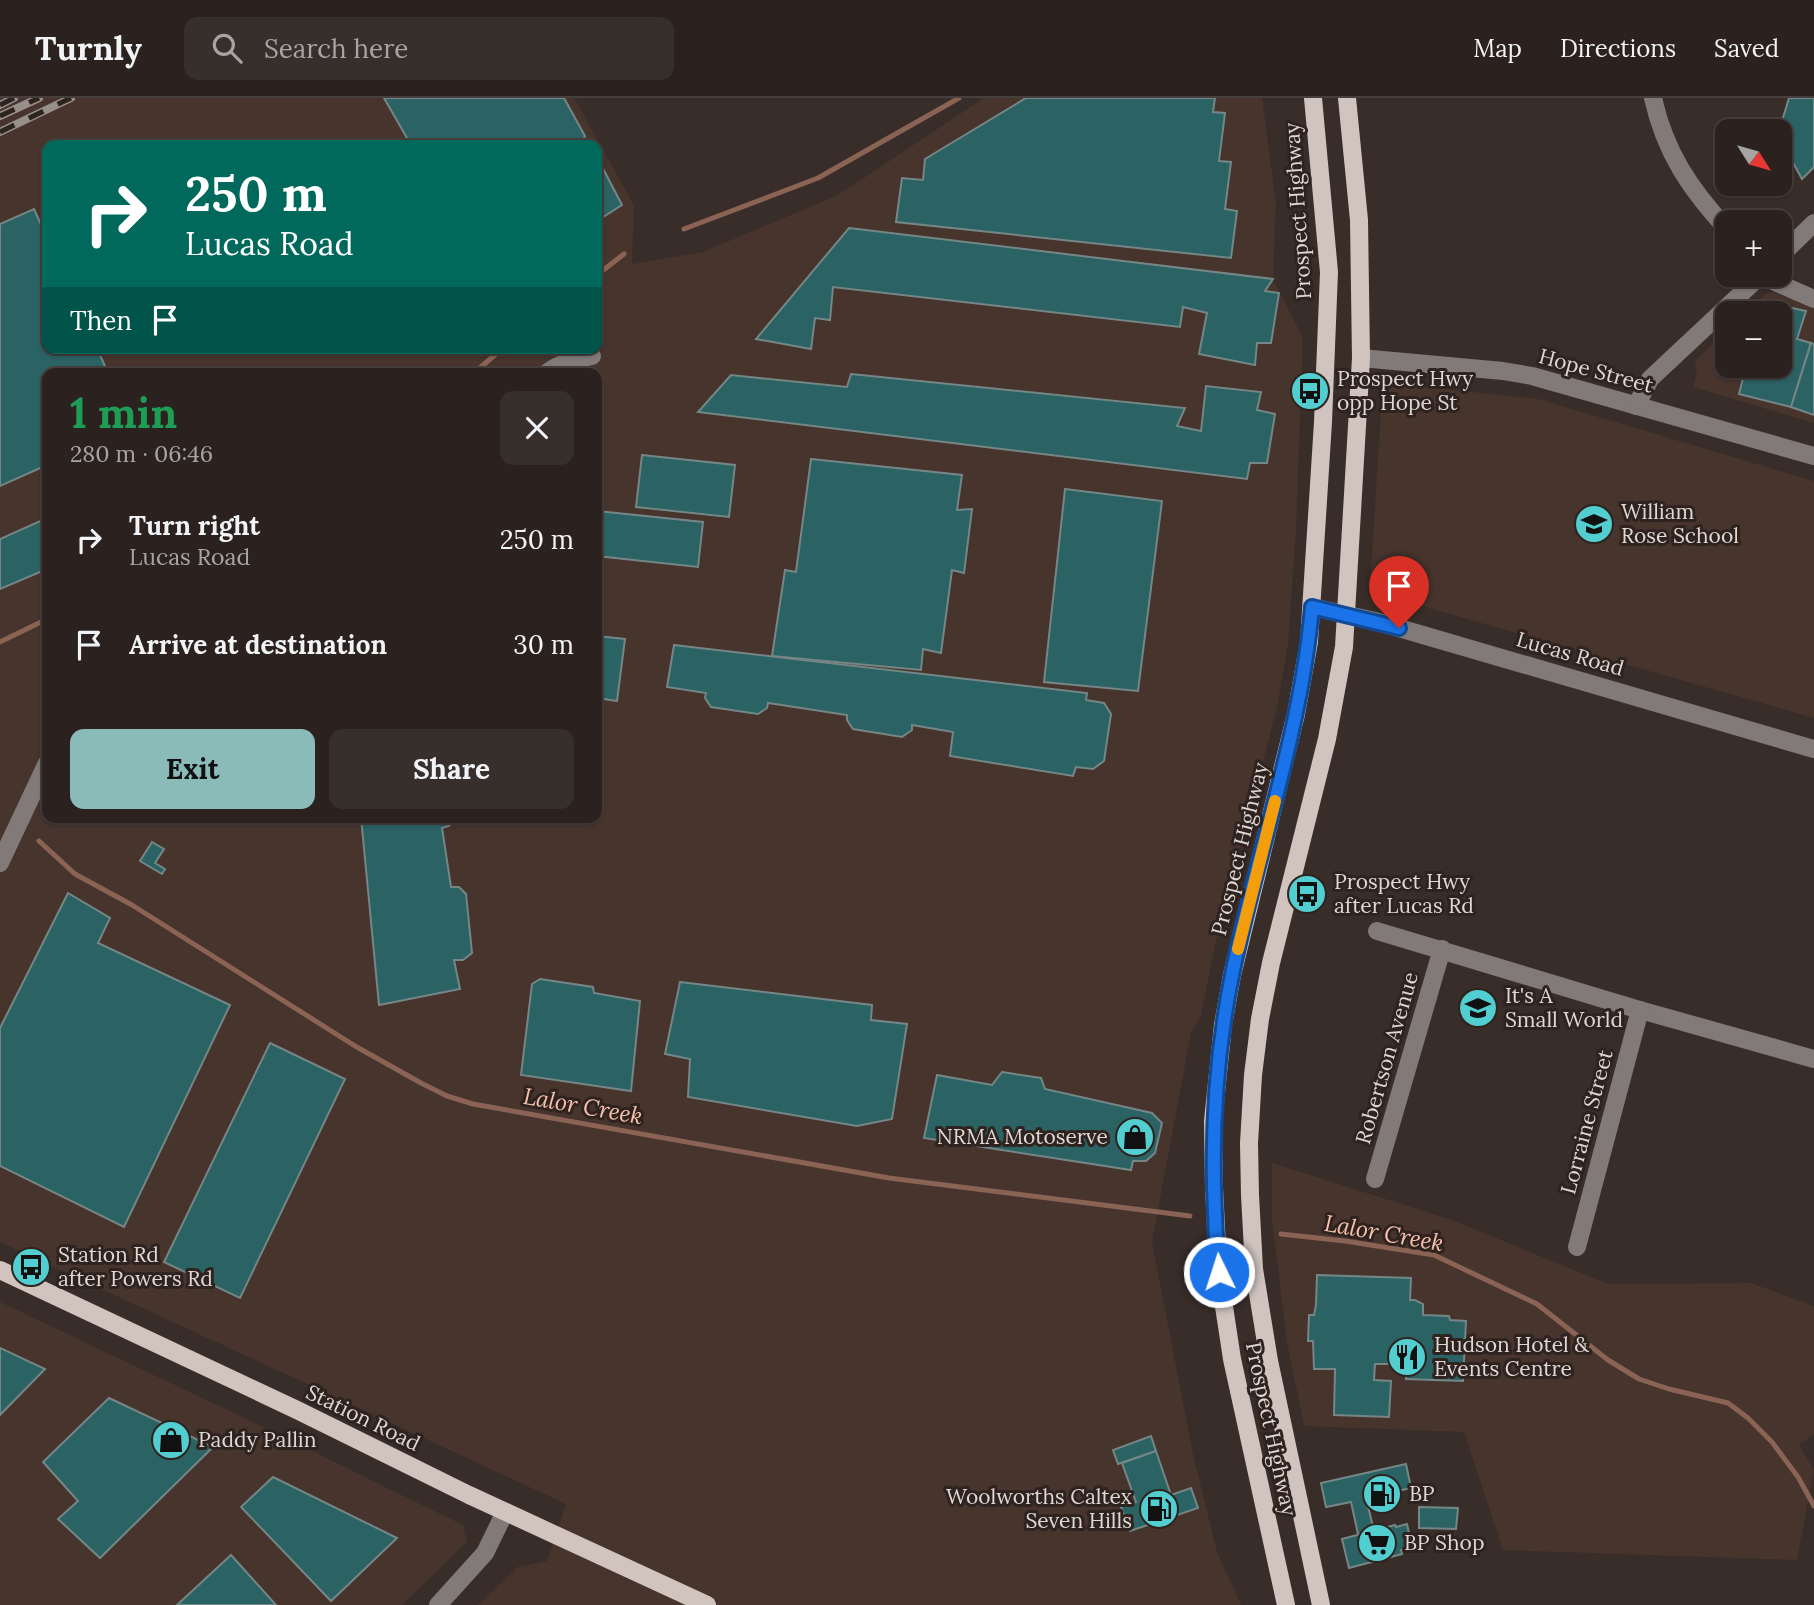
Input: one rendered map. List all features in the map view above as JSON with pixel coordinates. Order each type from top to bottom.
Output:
[{"type":"main road","name":"Prospect Highway","points":[[1286,1605],[1228,1334],[1218,1267],[1213,1121],[1223,1025],[1232,975],[1296,714],[1308,648],[1323,422],[1329,272],[1313,98]]},
{"type":"main road","name":"Prospect Highway","points":[[1321,1605],[1269,1361],[1254,1269],[1249,1143],[1260,1019],[1271,963],[1327,739],[1345,647],[1361,358],[1359,220],[1347,98]]},
{"type":"main road","name":"Station Road","points":[[0,1270],[505,1512],[707,1605]]},
{"type":"street","points":[[1653,98],[1669,148],[1684,177],[1715,216]]},
{"type":"street","points":[[1792,244],[1814,223]]},
{"type":"street","points":[[1636,406],[1650,379],[1750,287]]},
{"type":"street","points":[[1787,287],[1814,299]]},
{"type":"street","points":[[554,368],[592,356]]},
{"type":"street","name":"Hope Street","points":[[1361,358],[1532,376],[1814,456]]},
{"type":"street","name":"Lucas Road","points":[[1312,607],[1484,652],[1814,749]]},
{"type":"street","points":[[0,863],[42,774]]},
{"type":"street","points":[[1377,931],[1814,1059]]},
{"type":"street","name":"Robertson Avenue","points":[[1375,1179],[1442,949]]},
{"type":"street","name":"Lorraine Street","points":[[1577,1247],[1640,1010]]},
{"type":"street","points":[[438,1605],[485,1553],[505,1512]]},
{"type":"shaded area","points":[[0,98],[574,98],[598,140],[42,140],[42,354],[602,354],[602,148],[634,205],[632,264],[703,252],[838,195],[984,98],[1262,98],[1276,203],[1273,279],[1303,338],[1296,529],[1288,645],[1277,708],[1216,941],[1201,1016],[1191,1033],[1152,1242],[1193,1454],[1217,1552],[1241,1605],[478,1605],[518,1567],[547,1561],[566,1504],[0,1242]]},
{"type":"shaded area","points":[[1767,293],[1774,293],[1814,305],[1814,423],[1693,387],[1697,372],[1696,360],[1715,342],[1715,378],[1792,378],[1792,301],[1759,301]]},
{"type":"shaded area","name":"William Rose School","points":[[1397,384],[1538,399],[1814,481],[1814,718],[1380,594],[1370,583],[1382,398],[1387,389]]},
{"type":"shaded area","points":[[1272,1163],[1452,1220],[1608,1284],[1751,1283],[1814,1306],[1814,1434],[1799,1445],[1814,1470],[1797,1560],[1503,1550],[1464,1432],[1304,1426],[1287,1342],[1272,1219]]},
{"type":"shaded area","points":[[0,1302],[463,1525],[467,1542],[402,1605],[0,1605]]},
{"type":"building","points":[[384,98],[564,98],[585,136],[583,140],[408,140]]},
{"type":"building","points":[[1026,98],[1215,98],[1213,112],[1225,113],[1219,161],[1231,162],[1225,209],[1237,211],[1231,258],[896,222],[902,178],[923,180],[925,159]]},
{"type":"building","points":[[1789,98],[1814,98],[1814,167],[1802,179],[1792,161],[1792,119],[1783,119]]},
{"type":"building","points":[[602,167],[622,205],[602,218]]},
{"type":"building","points":[[34,209],[42,227],[42,354],[100,354],[106,368],[42,368],[42,467],[0,486],[0,224]]},
{"type":"building","points":[[849,228],[1273,279],[1265,291],[1279,293],[1271,343],[1257,343],[1255,365],[1199,354],[1207,313],[1183,307],[1180,327],[833,287],[830,320],[815,318],[811,349],[756,339]]},
{"type":"building","points":[[1792,308],[1806,311],[1797,339],[1811,343],[1791,407],[1739,394],[1743,378],[1792,378]]},
{"type":"building","points":[[1811,343],[1814,344],[1814,415],[1791,407]]},
{"type":"building","points":[[851,374],[1185,408],[1177,426],[1201,431],[1206,386],[1261,392],[1257,410],[1275,414],[1267,463],[1250,463],[1247,479],[698,412],[731,375],[847,387]]},
{"type":"building","points":[[642,455],[735,465],[729,517],[636,507]]},
{"type":"building","points":[[811,459],[962,475],[957,510],[972,509],[964,573],[952,570],[941,653],[923,649],[921,670],[772,656],[785,570],[796,572]]},
{"type":"building","points":[[1065,489],[1162,501],[1138,691],[1044,682]]},
{"type":"building","points":[[602,512],[703,522],[698,567],[602,557]]},
{"type":"building","points":[[42,520],[42,571],[0,589],[0,539]]},
{"type":"building","points":[[602,637],[625,639],[617,701],[602,699]]},
{"type":"building","points":[[674,645],[1087,693],[1086,700],[1104,703],[1111,714],[1104,761],[1093,769],[1076,767],[1073,776],[950,756],[953,732],[912,725],[912,730],[902,737],[853,729],[847,715],[768,703],[767,708],[758,714],[711,707],[705,698],[706,693],[667,687]]},
{"type":"building","points":[[362,823],[451,823],[442,828],[451,887],[459,887],[466,894],[472,953],[463,960],[454,960],[460,989],[379,1005]]},
{"type":"building","points":[[152,842],[164,849],[155,863],[165,869],[162,874],[140,861]]},
{"type":"building","points":[[68,893],[110,918],[98,943],[230,1005],[124,1227],[0,1166],[0,1028]]},
{"type":"building","points":[[540,979],[593,987],[594,993],[640,1001],[631,1091],[521,1075],[532,984]]},
{"type":"building","points":[[680,982],[872,1005],[871,1020],[907,1024],[892,1119],[857,1126],[688,1097],[690,1059],[665,1054]]},
{"type":"building","points":[[270,1043],[345,1079],[240,1298],[164,1262]]},
{"type":"building","points":[[1002,1072],[1041,1078],[1045,1089],[1152,1113],[1162,1123],[1155,1153],[1146,1161],[1133,1161],[1131,1170],[924,1138],[937,1075],[992,1085]]},
{"type":"building","points":[[1317,1275],[1411,1278],[1410,1300],[1423,1304],[1423,1315],[1449,1316],[1450,1320],[1466,1321],[1463,1381],[1406,1379],[1407,1367],[1375,1364],[1374,1380],[1391,1381],[1389,1417],[1334,1415],[1335,1369],[1314,1369],[1313,1341],[1308,1341],[1309,1315],[1314,1315],[1316,1305]]},
{"type":"building","points":[[0,1348],[45,1369],[0,1415]]},
{"type":"building","points":[[109,1398],[213,1447],[100,1558],[58,1519],[78,1501],[43,1462]]},
{"type":"building","points":[[1151,1436],[1156,1451],[1118,1464],[1113,1450]]},
{"type":"building","points":[[1156,1451],[1171,1495],[1191,1488],[1198,1508],[1130,1531],[1121,1507],[1136,1502],[1122,1463]]},
{"type":"building","points":[[1406,1464],[1411,1488],[1366,1498],[1374,1531],[1358,1534],[1351,1502],[1326,1507],[1321,1483]]},
{"type":"building","points":[[273,1477],[397,1538],[331,1601],[241,1507]]},
{"type":"building","points":[[1419,1507],[1458,1508],[1456,1529],[1419,1528]]},
{"type":"building","name":"BP Shop","points":[[1407,1524],[1412,1547],[1401,1550],[1402,1554],[1349,1568],[1342,1539]]},
{"type":"building","points":[[231,1555],[276,1605],[177,1605]]},
{"type":"waterway","points":[[684,229],[818,178],[959,98]]},
{"type":"waterway","points":[[602,271],[624,254]]},
{"type":"waterway","points":[[480,368],[496,354]]},
{"type":"waterway","points":[[0,642],[42,621]]},
{"type":"waterway","name":"Lalor Creek","points":[[39,841],[75,874],[132,905],[355,1046],[447,1096],[473,1104],[889,1178],[1190,1216]]},
{"type":"waterway","name":"Lalor Creek","points":[[1281,1234],[1434,1255],[1537,1304],[1608,1360],[1639,1379],[1728,1403],[1772,1442],[1798,1477],[1814,1506]]},
{"type":"railway","points":[[0,105],[14,98]]},
{"type":"railway","points":[[0,116],[39,98]]},
{"type":"railway","points":[[0,132],[71,98]]},
{"type":"slow traffic","points":[[1238,949],[1275,801]]},
{"type":"place","name":"Prospect Hwy opp Hope St","points":[[1310,391]]},
{"type":"place","name":"William Rose School","points":[[1594,524]]},
{"type":"place","name":"Prospect Hwy after Lucas Rd","points":[[1307,894]]},
{"type":"place","name":"It's A Small World","points":[[1478,1008]]},
{"type":"place","name":"NRMA Motoserve","points":[[1135,1137]]},
{"type":"place","name":"Station Rd after Powers Rd","points":[[31,1267]]},
{"type":"place","name":"Hudson Hotel & Events Centre","points":[[1407,1357]]},
{"type":"place","name":"Paddy Pallin","points":[[171,1440]]},
{"type":"place","name":"BP","points":[[1382,1494]]},
{"type":"place","name":"Woolworths Caltex Seven Hills","points":[[1159,1509]]},
{"type":"place","name":"BP Shop","points":[[1377,1543]]},
{"type":"route","points":[[1219,1272],[1213,1121],[1223,1025],[1240,940],[1296,714],[1308,648],[1312,607],[1399,628]]}]
